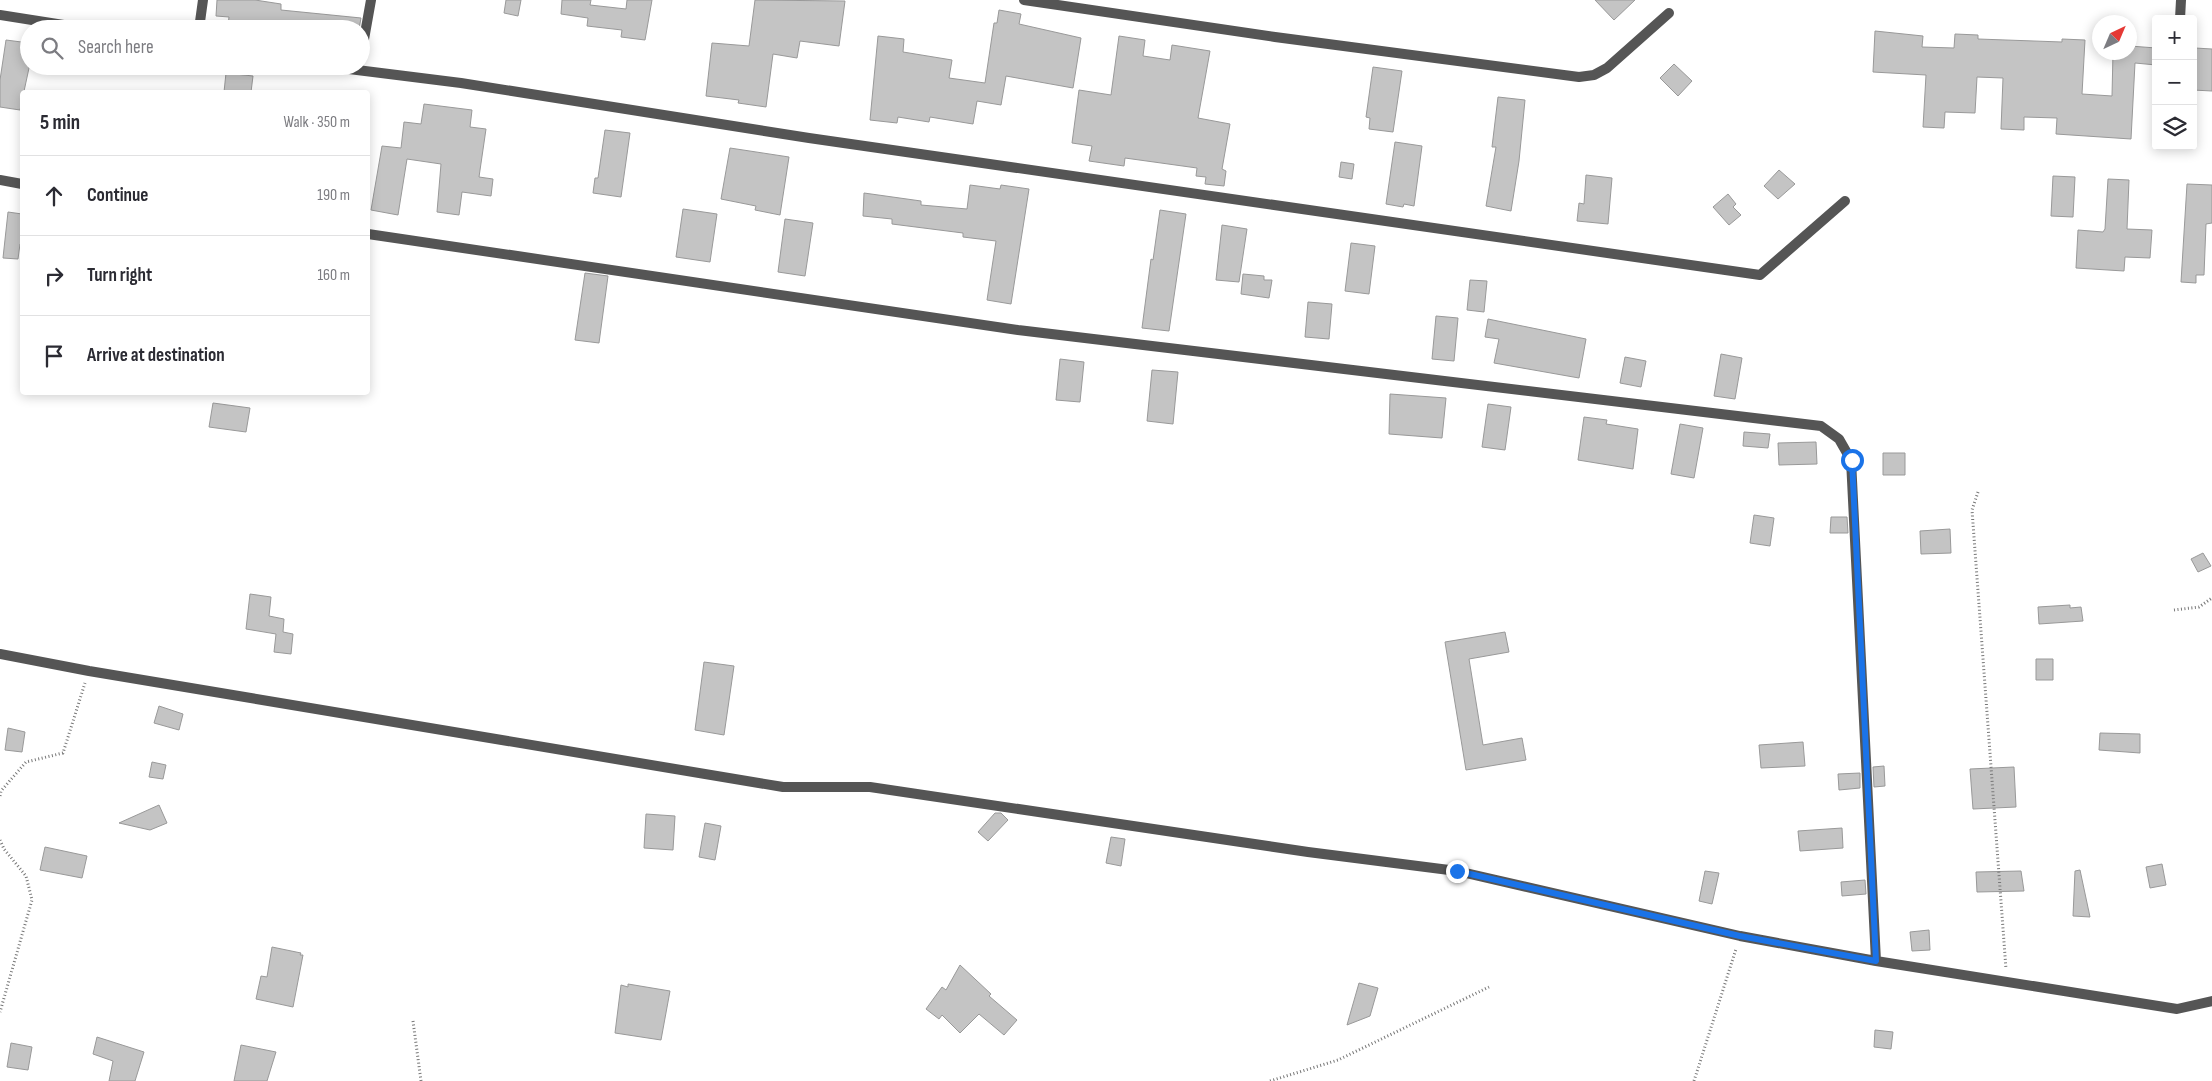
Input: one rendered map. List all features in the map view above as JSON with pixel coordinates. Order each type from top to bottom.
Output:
[{"type":"street","points":[[200,20],[203,0]]},
{"type":"street","points":[[367,20],[371,0]]},
{"type":"street","points":[[1024,0],[1275,37],[1579,77],[1594,75],[1607,68],[1669,13]]},
{"type":"street","points":[[2180,15],[2181,0]]},
{"type":"street","points":[[0,14],[36,20]]},
{"type":"street","points":[[370,71],[810,138],[1760,275],[1845,201]]},
{"type":"street","points":[[0,180],[20,184]]},
{"type":"street","points":[[370,234],[1018,330],[1822,426],[1839,439],[1852,460],[1876,961]]},
{"type":"street","points":[[0,654],[89,671],[783,787],[870,787],[1308,852],[1457,871],[1740,936],[1876,961],[2177,1008],[2212,1001]]},
{"type":"path","points":[[1978,492],[1972,510],[2006,980]]},
{"type":"path","points":[[2174,610],[2199,607],[2212,598]]},
{"type":"path","points":[[0,796],[1,791],[26,762],[63,753],[89,671]]},
{"type":"path","points":[[0,840],[4,849],[26,876],[32,900],[0,1012]]},
{"type":"path","points":[[1694,1081],[1740,936]]},
{"type":"path","points":[[1270,1081],[1338,1060],[1489,987]]},
{"type":"path","points":[[413,1021],[421,1081]]},
{"type":"building","points":[[217,0],[255,0],[281,4],[281,10],[361,18],[361,20],[229,20],[229,17],[216,16]]},
{"type":"building","points":[[506,0],[521,0],[518,16],[504,13]]},
{"type":"building","points":[[562,0],[591,0],[590,5],[626,9],[627,0],[652,0],[645,40],[621,37],[622,30],[587,26],[588,18],[561,14]]},
{"type":"building","points":[[755,0],[845,1],[839,46],[800,41],[797,58],[773,54],[766,107],[738,103],[739,100],[706,96],[712,43],[749,46]]},
{"type":"building","points":[[1595,0],[1635,0],[1614,20]]},
{"type":"building","points":[[999,10],[1021,14],[1019,24],[1081,38],[1073,88],[1006,76],[1001,105],[977,101],[973,124],[930,117],[929,122],[898,117],[897,123],[870,120],[878,36],[904,39],[903,52],[952,60],[949,78],[985,83],[994,23],[997,23]]},
{"type":"building","points":[[1875,31],[1923,36],[1922,47],[1954,48],[1955,34],[1978,35],[1978,39],[2062,42],[2062,39],[2085,40],[2082,94],[2112,96],[2113,60],[2137,60],[2137,47],[2152,48],[2152,65],[2135,63],[2131,139],[2056,134],[2057,118],[2024,117],[2024,130],[2001,129],[2003,78],[1977,77],[1975,113],[1945,112],[1944,128],[1923,127],[1926,75],[1873,72]]},
{"type":"building","points":[[1119,36],[1145,40],[1143,56],[1170,60],[1172,45],[1210,51],[1198,118],[1230,124],[1222,169],[1226,171],[1224,186],[1205,184],[1206,177],[1196,176],[1197,168],[1125,158],[1124,166],[1089,161],[1092,146],[1072,143],[1079,90],[1111,95]]},
{"type":"building","points":[[6,40],[20,42],[20,75],[28,75],[24,90],[20,90],[20,110],[0,107],[0,80]]},
{"type":"building","points":[[2197,48],[2212,49],[2212,91],[2197,90]]},
{"type":"building","points":[[1674,64],[1692,81],[1678,96],[1660,78]]},
{"type":"building","points":[[1373,67],[1402,71],[1393,132],[1369,129],[1370,118],[1366,117]]},
{"type":"building","points":[[226,75],[253,76],[251,90],[224,90]]},
{"type":"building","points":[[1498,97],[1525,100],[1519,161],[1511,211],[1486,206],[1496,147],[1492,147]]},
{"type":"building","points":[[424,104],[472,110],[470,127],[486,129],[479,177],[493,179],[491,196],[462,192],[459,215],[437,212],[441,164],[407,159],[398,215],[371,210],[382,146],[401,148],[404,122],[421,124]]},
{"type":"building","points":[[605,130],[630,133],[621,197],[593,193],[595,178],[598,178]]},
{"type":"building","points":[[1395,142],[1422,146],[1414,206],[1404,204],[1403,207],[1386,204]]},
{"type":"building","points":[[730,148],[789,157],[780,215],[755,210],[756,206],[721,199]]},
{"type":"building","points":[[1341,162],[1354,164],[1352,179],[1339,177]]},
{"type":"building","points":[[1779,170],[1795,184],[1778,199],[1764,186]]},
{"type":"building","points":[[1586,175],[1612,178],[1608,224],[1577,221],[1579,203],[1584,204]]},
{"type":"building","points":[[2053,176],[2075,177],[2073,217],[2051,216]]},
{"type":"building","points":[[2108,179],[2129,180],[2127,229],[2152,230],[2150,258],[2125,257],[2124,271],[2076,268],[2078,230],[2103,232],[2105,229]]},
{"type":"building","points":[[2187,184],[2212,185],[2212,223],[2206,224],[2204,275],[2196,275],[2196,283],[2181,282]]},
{"type":"building","points":[[970,185],[1000,189],[1001,185],[1029,189],[1011,304],[987,300],[996,241],[963,237],[963,233],[892,224],[892,219],[863,216],[864,193],[921,201],[921,205],[967,209]]},
{"type":"building","points":[[1728,194],[1736,204],[1733,207],[1741,215],[1729,225],[1713,207]]},
{"type":"building","points":[[683,209],[717,214],[710,262],[676,257]]},
{"type":"building","points":[[1160,210],[1186,214],[1169,331],[1142,328],[1151,259],[1153,260]]},
{"type":"building","points":[[8,212],[20,214],[18,259],[3,258]]},
{"type":"building","points":[[785,219],[813,223],[805,276],[778,272]]},
{"type":"building","points":[[1222,225],[1247,229],[1239,282],[1216,280]]},
{"type":"building","points":[[1351,243],[1375,246],[1369,294],[1345,291]]},
{"type":"building","points":[[585,273],[608,276],[599,343],[575,340]]},
{"type":"building","points":[[1243,274],[1264,276],[1264,280],[1272,280],[1269,298],[1241,294]]},
{"type":"building","points":[[1470,280],[1487,281],[1484,312],[1467,310]]},
{"type":"building","points":[[1308,302],[1332,304],[1329,339],[1305,337]]},
{"type":"building","points":[[1436,316],[1458,318],[1454,361],[1432,359]]},
{"type":"building","points":[[1488,319],[1586,339],[1579,378],[1494,363],[1499,339],[1485,337]]},
{"type":"building","points":[[1721,354],[1742,358],[1735,399],[1714,396]]},
{"type":"building","points":[[1625,357],[1646,361],[1641,387],[1620,383]]},
{"type":"building","points":[[1060,359],[1084,362],[1080,402],[1056,400]]},
{"type":"building","points":[[1152,370],[1178,372],[1173,424],[1147,421]]},
{"type":"building","points":[[1390,394],[1446,398],[1442,438],[1389,434]]},
{"type":"building","points":[[213,403],[250,408],[246,432],[209,427]]},
{"type":"building","points":[[1488,404],[1511,407],[1505,450],[1482,447]]},
{"type":"building","points":[[1584,417],[1607,420],[1606,424],[1638,429],[1633,469],[1578,460]]},
{"type":"building","points":[[1680,424],[1703,428],[1694,478],[1671,474]]},
{"type":"building","points":[[1744,432],[1770,434],[1768,448],[1743,446]]},
{"type":"building","points":[[1816,442],[1817,464],[1779,465],[1778,443]]},
{"type":"building","points":[[1883,453],[1905,453],[1905,475],[1883,475]]},
{"type":"building","points":[[1754,515],[1774,518],[1770,546],[1750,543]]},
{"type":"building","points":[[1831,517],[1847,517],[1848,533],[1830,533]]},
{"type":"building","points":[[1950,529],[1951,553],[1921,554],[1920,531]]},
{"type":"building","points":[[2203,553],[2211,566],[2198,572],[2191,559]]},
{"type":"building","points":[[250,594],[271,597],[269,616],[284,619],[283,632],[293,634],[291,654],[274,652],[276,634],[246,629]]},
{"type":"building","points":[[2070,605],[2070,608],[2081,607],[2083,621],[2039,624],[2038,607]]},
{"type":"building","points":[[1505,632],[1509,652],[1469,659],[1483,745],[1522,738],[1526,760],[1466,770],[1445,642]]},
{"type":"building","points":[[2036,659],[2053,659],[2053,680],[2036,680]]},
{"type":"building","points":[[704,662],[734,666],[724,735],[695,730]]},
{"type":"building","points":[[159,706],[183,714],[179,730],[154,723]]},
{"type":"building","points":[[8,728],[25,732],[22,752],[5,750]]},
{"type":"building","points":[[2100,733],[2140,734],[2140,753],[2099,750]]},
{"type":"building","points":[[1803,742],[1805,766],[1761,768],[1759,745]]},
{"type":"building","points":[[152,762],[166,765],[163,779],[149,777]]},
{"type":"building","points":[[1884,766],[1885,786],[1874,787],[1873,767]]},
{"type":"building","points":[[2014,767],[2016,807],[1973,809],[1970,769]]},
{"type":"building","points":[[1860,773],[1860,788],[1839,790],[1838,774]]},
{"type":"building","points":[[159,805],[167,823],[150,830],[119,823]]},
{"type":"building","points":[[995,813],[1001,813],[1008,820],[988,841],[978,832]]},
{"type":"building","points":[[646,814],[675,816],[673,850],[644,848]]},
{"type":"building","points":[[705,823],[721,826],[715,860],[699,857]]},
{"type":"building","points":[[1842,828],[1843,848],[1800,851],[1798,831]]},
{"type":"building","points":[[1111,837],[1125,839],[1121,866],[1106,863]]},
{"type":"building","points":[[45,847],[87,856],[82,878],[40,870]]},
{"type":"building","points":[[2162,864],[2166,885],[2150,888],[2146,867]]},
{"type":"building","points":[[2080,870],[2090,917],[2073,916],[2075,871]]},
{"type":"building","points":[[1705,871],[1719,873],[1712,904],[1699,901]]},
{"type":"building","points":[[2021,871],[2024,891],[1977,892],[1976,872]]},
{"type":"building","points":[[1865,880],[1866,894],[1842,896],[1841,882]]},
{"type":"building","points":[[1929,930],[1930,950],[1912,951],[1910,932]]},
{"type":"building","points":[[272,947],[303,955],[293,1007],[256,999],[261,976],[267,977]]},
{"type":"building","points":[[960,965],[991,994],[989,996],[1017,1020],[1004,1035],[979,1014],[960,1033],[942,1015],[939,1019],[926,1009],[942,987],[946,990]]},
{"type":"building","points":[[1359,983],[1378,988],[1370,1016],[1347,1025]]},
{"type":"building","points":[[628,984],[670,991],[661,1040],[615,1033],[621,985],[628,987]]},
{"type":"building","points":[[1875,1030],[1893,1032],[1891,1049],[1874,1047]]},
{"type":"building","points":[[97,1037],[144,1052],[135,1081],[109,1081],[113,1061],[93,1054]]},
{"type":"building","points":[[11,1043],[32,1047],[28,1070],[7,1067]]},
{"type":"building","points":[[241,1045],[276,1052],[267,1081],[234,1081]]},
{"type":"route","points":[[1457,871],[1740,936],[1876,961],[1852,460]]}]
